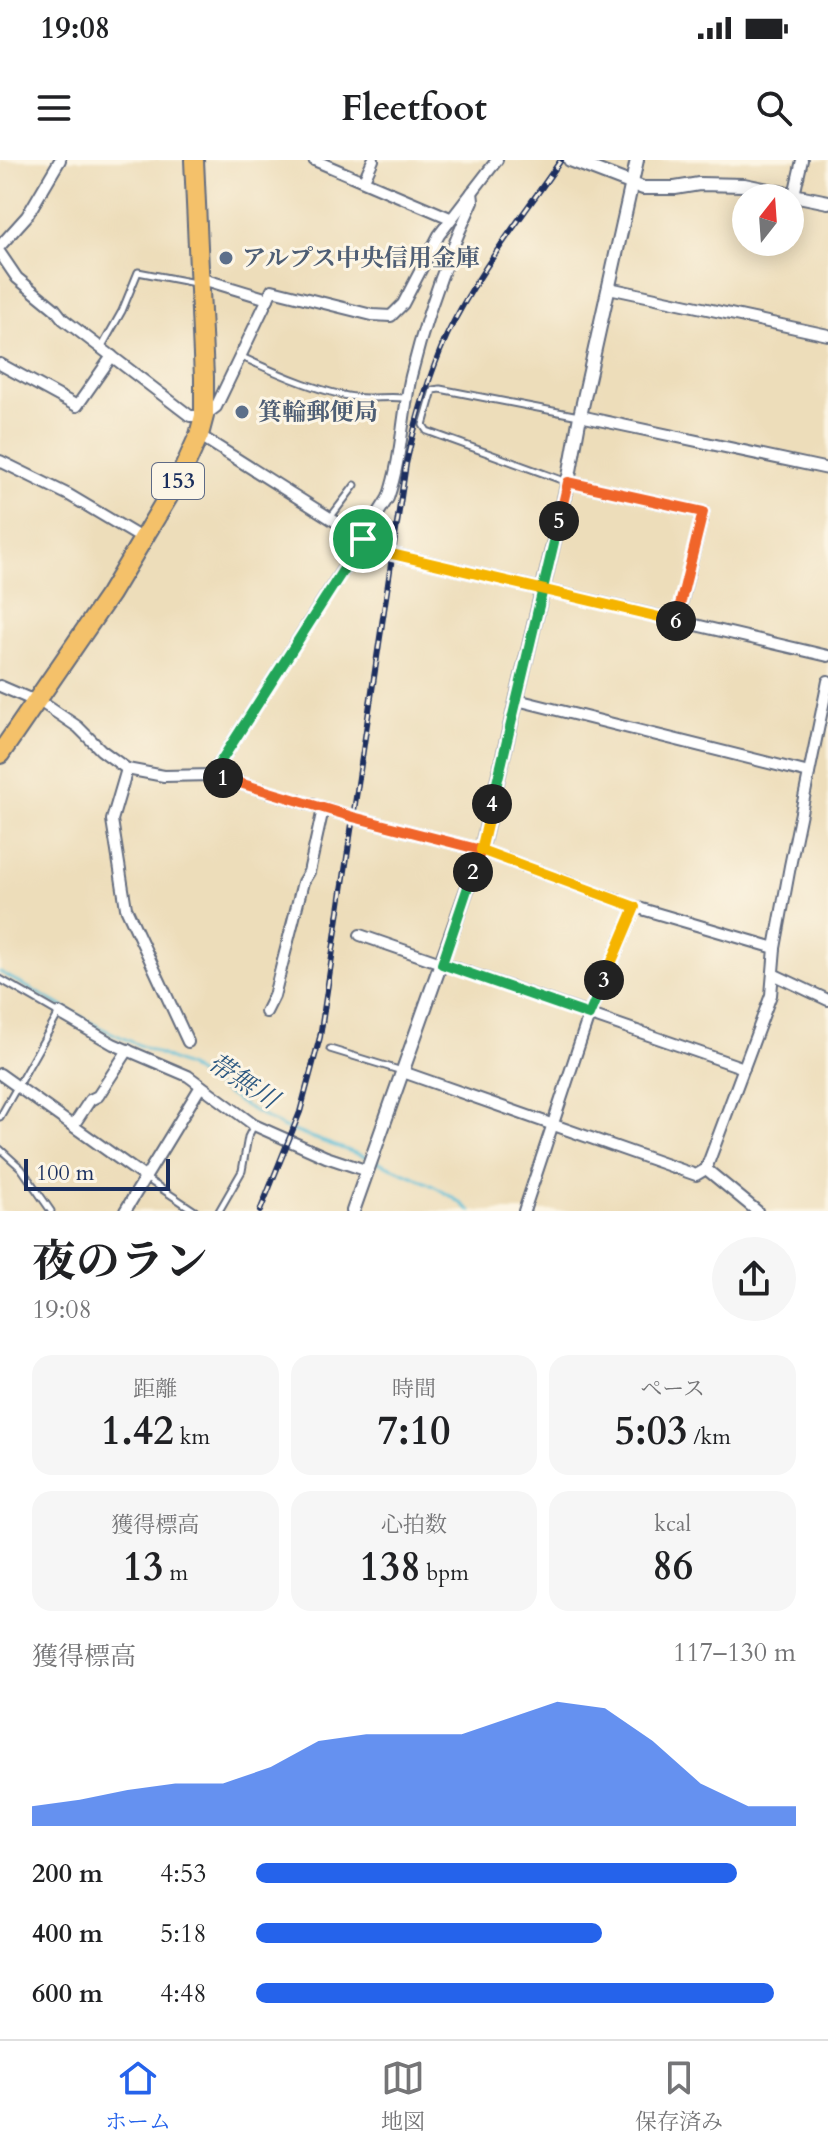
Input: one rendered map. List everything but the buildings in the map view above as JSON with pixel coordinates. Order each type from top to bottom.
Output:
[{"type":"highway","name":"153","points":[[0,754],[110,594],[181,475],[199,435],[204,416],[194,160]]},
{"type":"street","points":[[0,246],[27,216],[60,160]]},
{"type":"street","points":[[314,160],[450,218]]},
{"type":"street","points":[[364,180],[373,160]]},
{"type":"street","points":[[0,253],[17,278],[63,319],[190,416],[204,416],[216,407],[272,290],[372,315],[391,316],[403,304],[450,218],[497,160]]},
{"type":"street","points":[[570,160],[631,185],[657,188],[732,184]]},
{"type":"street","points":[[353,1211],[481,850],[568,482],[637,160]]},
{"type":"street","points":[[797,184],[802,160]]},
{"type":"street","points":[[212,775],[388,498],[394,480],[410,379],[447,259],[473,201],[472,192]]},
{"type":"street","points":[[804,197],[828,202]]},
{"type":"street","points":[[199,281],[268,299]]},
{"type":"street","points":[[609,288],[828,335]]},
{"type":"street","points":[[0,364],[77,406],[112,356]]},
{"type":"street","points":[[580,416],[828,469]]},
{"type":"street","points":[[199,435],[363,539],[392,554],[828,656]]},
{"type":"street","points":[[0,461],[69,495],[143,539]]},
{"type":"street","points":[[568,482],[703,512],[677,621]]},
{"type":"street","points":[[403,1072],[696,1175],[706,1169],[771,995],[775,948],[828,681]]},
{"type":"street","points":[[0,686],[38,700],[78,727],[101,750],[127,769],[164,776],[212,775],[323,809],[481,850],[635,907],[775,948]]},
{"type":"street","points":[[517,700],[809,773]]},
{"type":"street","points":[[127,769],[112,820],[126,908],[188,1042]]},
{"type":"street","points":[[266,1012],[282,968],[323,809]]},
{"type":"street","points":[[524,1211],[589,1015],[635,907]]},
{"type":"street","points":[[360,935],[744,1068]]},
{"type":"street","points":[[773,974],[828,1000]]},
{"type":"street","points":[[59,1013],[128,1050],[188,1076],[254,1125],[326,1157],[371,1163]]},
{"type":"street","points":[[73,1126],[90,1100],[98,1096],[128,1050]]},
{"type":"street","points":[[0,1074],[146,1178]]},
{"type":"street","points":[[125,1211],[201,1086]]},
{"type":"street","points":[[706,1169],[757,1211]]},
{"type":"lane","points":[[101,348],[122,311],[138,272],[199,281]]},
{"type":"lane","points":[[242,357],[274,372],[330,391],[368,398],[409,398]]},
{"type":"lane","points":[[568,482],[427,431],[423,425],[433,390],[440,389],[580,416]]},
{"type":"lane","points":[[330,518],[355,485]]},
{"type":"lane","points":[[0,979],[59,1013],[0,1117]]},
{"type":"lane","points":[[330,1049],[403,1072]]},
{"type":"lane","points":[[219,1211],[242,1171],[248,1137],[254,1125]]},
{"type":"lane","points":[[0,1149],[21,1168],[51,1211]]},
{"type":"lane","points":[[146,1178],[195,1211]]},
{"type":"waterway","name":"帯無川","points":[[0,972],[101,1028],[188,1067],[282,1127],[366,1157]]},
{"type":"waterway","name":"帯無川","points":[[373,1160],[437,1188],[471,1211]]},
{"type":"railway","points":[[260,1211],[300,1112],[320,1037],[406,464],[418,414],[440,351],[459,312],[486,267],[561,160]]},
{"type":"place","name":"アルプス中央信用金庫","points":[[226,258]]},
{"type":"place","name":"箕輪郵便局","points":[[242,412]]},
{"type":"route","points":[[363,539],[212,775],[353,817],[481,850],[442,964],[589,1015],[635,907],[563,883],[481,850],[543,589],[568,482],[703,512],[677,621],[543,589],[392,554],[363,539]]}]
